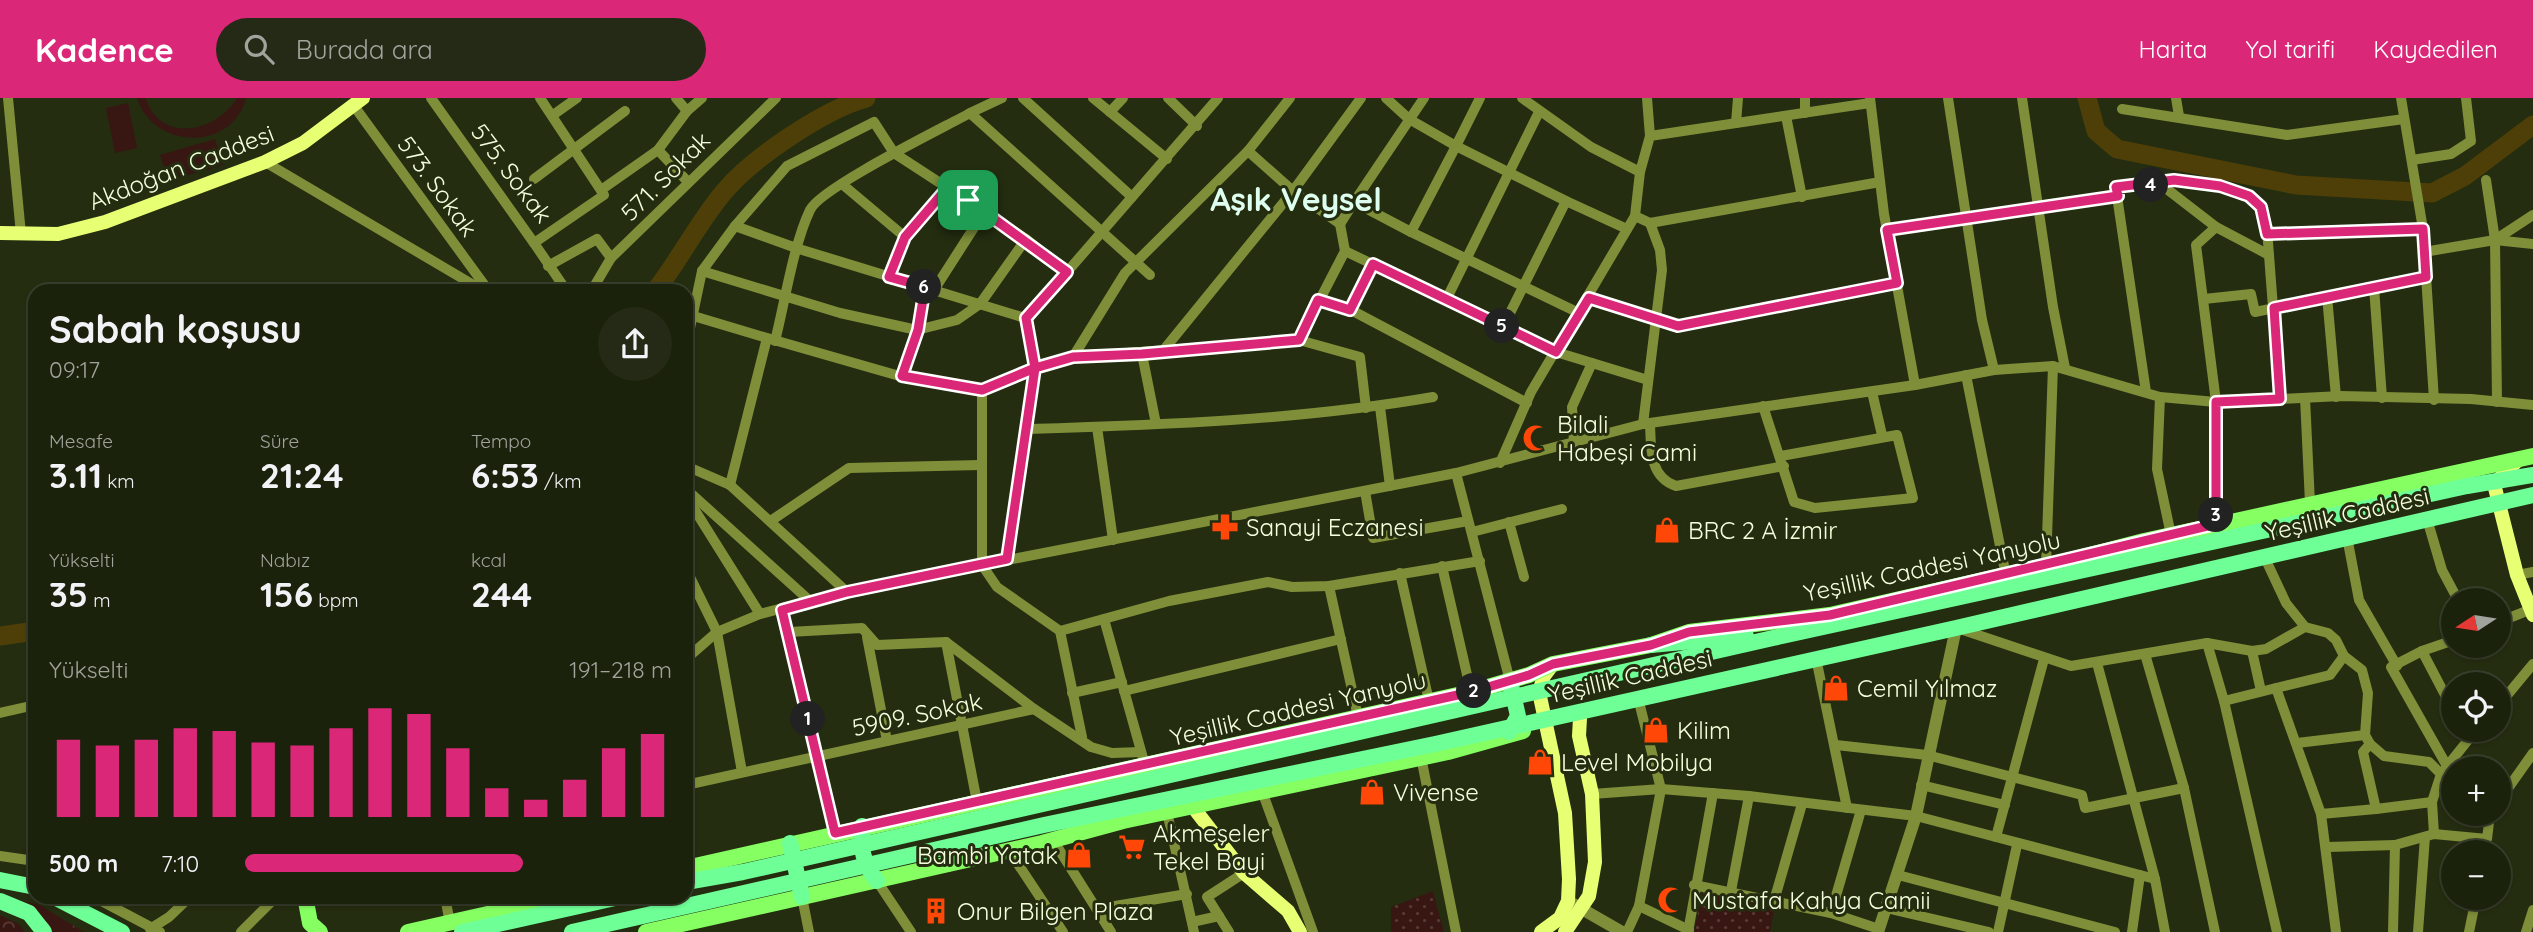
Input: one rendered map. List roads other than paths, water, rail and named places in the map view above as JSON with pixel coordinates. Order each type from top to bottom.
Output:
[{"type":"highway","name":"Yeşillik Caddesi","points":[[693,880],[792,851],[860,844],[1511,689],[1539,692],[2467,486],[2494,484],[2533,475]]},
{"type":"highway","name":"Yeşillik Caddesi","points":[[572,932],[801,889],[865,866],[1509,731],[1638,698],[2533,495]]},
{"type":"highway","points":[[1651,645],[1752,635],[1773,638]]},
{"type":"highway","points":[[1509,731],[1518,716],[1511,689]]},
{"type":"highway","points":[[862,826],[860,844],[865,866],[877,881]]},
{"type":"highway","points":[[792,851],[801,889]]},
{"type":"highway","points":[[0,880],[28,886]]},
{"type":"highway","points":[[0,901],[29,913],[44,932]]},
{"type":"highway","points":[[68,904],[122,932]]},
{"type":"highway","points":[[456,928],[582,904]]},
{"type":"main road","name":"Akdoğan Caddesi","points":[[0,233],[76,232],[265,162],[303,143],[359,102]]},
{"type":"main road","name":"Yeşillik Caddesi Yanyolu","points":[[693,867],[792,851],[835,833],[977,802],[1143,759],[1471,692],[1511,689],[1553,664],[1651,645],[1689,632],[1830,615],[2006,576],[2216,524],[2526,457]]},
{"type":"main road","points":[[2526,457],[2494,484],[2517,575],[2531,613]]},
{"type":"main road","points":[[1541,932],[1560,918],[1568,901],[1565,813],[1539,692],[1544,676],[1553,664]]},
{"type":"main road","points":[[1564,932],[1589,896],[1595,862],[1591,794],[1579,736],[1586,713]]},
{"type":"main road","points":[[646,932],[801,889],[877,881],[1167,812],[1421,757],[1509,731]]},
{"type":"main road","points":[[1193,807],[1244,873],[1287,911],[1300,932]]},
{"type":"main road","points":[[306,904],[310,923],[320,932]]},
{"type":"main road","points":[[408,932],[456,928],[540,904]]},
{"type":"street","points":[[8,98],[21,234]]},
{"type":"street","name":"575. Sokak","points":[[431,98],[534,243],[658,150],[687,111],[702,98]]},
{"type":"street","points":[[540,98],[602,192]]},
{"type":"street","points":[[553,115],[578,98]]},
{"type":"street","points":[[676,98],[687,111]]},
{"type":"street","name":"571. Sokak","points":[[596,284],[611,258],[776,98]]},
{"type":"street","points":[[730,485],[810,208],[842,184],[894,153],[1002,98]]},
{"type":"street","points":[[1023,98],[1132,197]]},
{"type":"street","points":[[1093,98],[1167,159]]},
{"type":"street","points":[[1110,112],[1123,98]]},
{"type":"street","points":[[1168,98],[1197,126]]},
{"type":"street","points":[[1026,318],[1197,126],[1218,98]]},
{"type":"street","points":[[1073,357],[1136,261],[1248,151],[1290,98]]},
{"type":"street","points":[[1162,352],[1293,191],[1361,98]]},
{"type":"street","points":[[1385,98],[1409,119],[1456,146],[1628,229]]},
{"type":"street","points":[[1299,340],[1345,251],[1340,224],[1424,98]]},
{"type":"street","points":[[1411,232],[1480,98]]},
{"type":"street","points":[[1522,98],[1539,113],[1591,147],[1640,172]]},
{"type":"street","points":[[1500,463],[1527,402],[1635,216],[1640,172],[1650,136],[1647,98]]},
{"type":"street","points":[[1736,123],[1738,98]]},
{"type":"street","points":[[1805,98],[1805,113]]},
{"type":"street","points":[[1948,98],[1982,320],[1994,370]]},
{"type":"street","points":[[2022,98],[2065,368]]},
{"type":"street","points":[[2176,98],[2179,116]]},
{"type":"street","points":[[2401,98],[2423,229],[2434,400]]},
{"type":"street","points":[[2412,160],[2452,154],[2471,141],[2466,98]]},
{"type":"street","points":[[1650,136],[1870,101],[1887,230],[1916,385]]},
{"type":"street","name":"573. Sokak","points":[[359,102],[484,284]]},
{"type":"street","points":[[2122,109],[2287,135],[2404,119]]},
{"type":"street","points":[[534,179],[575,151],[625,111]]},
{"type":"street","points":[[970,113],[1150,275]]},
{"type":"street","points":[[1447,300],[1539,113]]},
{"type":"street","points":[[1786,116],[1802,197]]},
{"type":"street","points":[[693,303],[702,271],[735,226],[787,166],[874,117],[894,153],[1026,239],[1067,272]]},
{"type":"street","points":[[658,150],[688,182]]},
{"type":"street","points":[[1248,151],[1293,191],[1340,224]]},
{"type":"street","points":[[265,162],[472,284]]},
{"type":"street","points":[[2146,393],[2116,187],[2174,180],[2220,186],[2249,196],[2261,207],[2267,234],[2280,399]]},
{"type":"street","points":[[2486,180],[2495,240],[2497,402]]},
{"type":"street","points":[[1635,216],[1650,223],[1880,182]]},
{"type":"street","points":[[2159,183],[2216,227],[2269,255]]},
{"type":"street","points":[[842,184],[905,237]]},
{"type":"street","points":[[889,277],[905,237],[948,187]]},
{"type":"street","points":[[1887,230],[2118,196]]},
{"type":"street","points":[[1503,327],[1566,201]]},
{"type":"street","points":[[1354,202],[1579,313]]},
{"type":"street","points":[[902,376],[930,288],[984,212]]},
{"type":"street","points":[[2495,240],[2533,215]]},
{"type":"street","points":[[1650,223],[1660,250],[1662,270],[1654,321],[1646,424],[1657,474],[1665,482],[1676,486],[1782,461],[1882,435],[1897,435],[1913,498],[1815,508],[1794,502],[1782,461],[1763,406]]},
{"type":"street","points":[[735,226],[799,249],[1026,318]]},
{"type":"street","points":[[2216,227],[2196,245],[2216,402],[2216,524]]},
{"type":"street","points":[[2267,234],[2423,229]]},
{"type":"street","points":[[548,266],[597,239],[611,258]]},
{"type":"street","points":[[702,271],[840,313],[918,330],[957,320],[980,304],[1026,239]]},
{"type":"street","points":[[2424,252],[2495,240],[2533,244]]},
{"type":"street","points":[[534,243],[562,284]]},
{"type":"street","points":[[1345,251],[1556,352],[1648,380]]},
{"type":"street","points":[[1350,310],[1373,264]]},
{"type":"street","points":[[2204,299],[2251,294],[2255,312],[2426,277]]},
{"type":"street","points":[[1589,298],[1654,321],[1678,326],[1897,283]]},
{"type":"street","points":[[2374,287],[2382,398]]},
{"type":"street","points":[[2327,296],[2336,397]]},
{"type":"street","points":[[1318,300],[1350,310],[1527,402]]},
{"type":"street","points":[[693,315],[902,376],[982,390],[1035,368],[1073,357],[1142,354],[1299,340],[1360,357],[1366,408]]},
{"type":"street","points":[[1007,559],[1035,368],[1026,318]]},
{"type":"street","points":[[1142,354],[1156,424]]},
{"type":"street","points":[[1574,443],[1572,407],[1592,363]]},
{"type":"street","points":[[2046,566],[2053,366]]},
{"type":"street","points":[[693,653],[717,632],[760,614],[847,592],[1456,473],[1646,424],[1872,392],[1994,370],[2053,366],[2160,397],[2216,402],[2336,397],[2533,405]]},
{"type":"street","points":[[1966,376],[2006,576]]},
{"type":"street","points":[[982,390],[982,565],[997,587],[1060,631],[1082,737]]},
{"type":"street","points":[[1872,392],[1882,435]]},
{"type":"street","points":[[1027,429],[1156,424],[1380,407],[1433,397]]},
{"type":"street","points":[[2160,397],[2157,469],[2171,535]]},
{"type":"street","points":[[2305,398],[2310,503]]},
{"type":"street","points":[[1380,407],[1390,486]]},
{"type":"street","points":[[1097,427],[1113,540]]},
{"type":"street","points":[[772,520],[849,468],[980,465]]},
{"type":"street","points":[[693,469],[730,485],[772,520],[847,592]]},
{"type":"street","points":[[1456,473],[1511,689]]},
{"type":"street","points":[[1365,491],[1373,538],[1468,521]]},
{"type":"street","points":[[693,495],[810,601]]},
{"type":"street","points":[[693,507],[760,614]]},
{"type":"street","points":[[1472,532],[1562,509]]},
{"type":"street","points":[[2427,519],[2442,570],[2452,588]]},
{"type":"street","points":[[1509,522],[1524,577]]},
{"type":"street","points":[[2347,537],[2359,600],[2397,666]]},
{"type":"street","points":[[2264,556],[2286,603],[2305,627],[2328,634],[2336,640],[2344,656],[2362,670],[2368,693],[2368,739],[2363,752],[2376,809]]},
{"type":"street","points":[[1060,631],[1169,601],[1268,582],[1292,587],[1329,586],[1480,561]]},
{"type":"street","points":[[1441,566],[1471,692]]},
{"type":"street","points":[[2517,575],[2533,572]]},
{"type":"street","points":[[1399,573],[1429,701]]},
{"type":"street","points":[[693,583],[717,632],[742,772]]},
{"type":"street","points":[[1329,586],[1358,717]]},
{"type":"street","points":[[782,610],[835,833]]},
{"type":"street","points":[[2511,619],[2531,613]]},
{"type":"street","points":[[867,637],[877,645],[946,642],[1034,709],[1082,737],[1091,747],[1143,759],[1104,619]]},
{"type":"street","points":[[1694,885],[1831,913],[1878,931],[1916,816],[1956,628],[2071,666],[2207,643],[2252,651],[2266,649],[2305,627]]},
{"type":"street","points":[[789,632],[862,628],[867,637],[887,741]]},
{"type":"street","points":[[1072,692],[1123,686],[1341,639]]},
{"type":"street","points":[[946,642],[977,802]]},
{"type":"street","points":[[2207,643],[2224,701],[2277,932]]},
{"type":"street","points":[[2441,645],[2391,667],[2441,764]]},
{"type":"street","points":[[2252,651],[2261,691]]},
{"type":"street","points":[[2423,651],[2441,686]]},
{"type":"street","points":[[2145,654],[2184,788],[2215,932]]},
{"type":"street","points":[[2224,701],[2330,675],[2344,656]]},
{"type":"street","points":[[1816,658],[1847,807]]},
{"type":"street","points":[[1996,837],[2045,659]]},
{"type":"street","points":[[2097,663],[2155,879],[2165,932]]},
{"type":"street","points":[[2511,691],[2533,664]]},
{"type":"street","points":[[2276,688],[2321,814],[2328,847],[2336,932]]},
{"type":"street","points":[[1568,901],[1624,932],[1639,906],[1661,789],[1638,698]]},
{"type":"street","points":[[0,714],[28,709]]},
{"type":"street","name":"5909. Sokak","points":[[693,783],[1034,709]]},
{"type":"street","points":[[2297,743],[2368,739],[2384,756],[2429,762],[2441,768]]},
{"type":"street","points":[[1836,745],[1927,755],[2014,776],[2082,795],[2085,808],[2184,788]]},
{"type":"street","points":[[2511,784],[2533,753]]},
{"type":"street","points":[[1421,757],[1456,932]]},
{"type":"street","points":[[2418,932],[2431,802],[2441,777]]},
{"type":"street","points":[[1921,785],[2005,805]]},
{"type":"street","points":[[1591,794],[1661,789],[1749,796],[1916,816],[2017,845],[2155,879]]},
{"type":"street","points":[[1262,791],[1313,932]]},
{"type":"street","points":[[1639,906],[1688,931],[1694,885],[1713,793]]},
{"type":"street","points":[[1731,891],[1749,796]]},
{"type":"street","points":[[2321,814],[2431,802]]},
{"type":"street","points":[[1774,901],[1802,804]]},
{"type":"street","points":[[1831,913],[1861,810]]},
{"type":"street","points":[[1167,812],[1193,927],[1219,916]]},
{"type":"street","points":[[2328,847],[2395,845],[2429,836],[2487,839],[2489,826]]},
{"type":"street","points":[[1053,840],[1111,932]]},
{"type":"street","points":[[1998,932],[2017,845]]},
{"type":"street","points":[[2393,932],[2395,845]]},
{"type":"street","points":[[1008,849],[1063,932]]},
{"type":"street","points":[[0,856],[28,860]]},
{"type":"street","points":[[1229,932],[1207,897],[1244,873]]},
{"type":"street","points":[[1898,875],[2115,932]]},
{"type":"street","points":[[2132,932],[2140,875]]},
{"type":"street","points":[[877,881],[911,932]]},
{"type":"street","points":[[801,889],[809,932]]},
{"type":"street","points":[[1097,909],[1186,894]]},
{"type":"street","points":[[107,904],[155,930],[183,904]]},
{"type":"street","points":[[241,932],[269,904]]},
{"type":"street","points":[[448,904],[456,928]]},
{"type":"street","points":[[1886,908],[1989,932]]},
{"type":"street","points":[[2469,932],[2474,910]]},
{"type":"street","points":[[2526,932],[2533,910]]},
{"type":"waterway","points":[[660,284],[714,205],[735,180],[769,151],[809,124],[866,98]]},
{"type":"waterway","points":[[2087,98],[2096,131],[2117,149],[2296,185],[2432,193],[2465,176],[2533,125]]},
{"type":"waterway","points":[[0,636],[28,632]]},
{"type":"place","name":"Bilali Habeşi Cami","points":[[1536,438]]},
{"type":"place","name":"Sanayi Eczanesi","points":[[1225,527]]},
{"type":"place","name":"BRC 2 A İzmir","points":[[1667,530]]},
{"type":"place","name":"Cemil Yılmaz","points":[[1836,688]]},
{"type":"place","name":"Kilim","points":[[1656,730]]},
{"type":"place","name":"Level Mobilya","points":[[1540,762]]},
{"type":"place","name":"Vivense","points":[[1372,792]]},
{"type":"place","name":"Akmeşeler Tekel Bayi","points":[[1132,847]]},
{"type":"place","name":"Bambi Yatak","points":[[1079,855]]},
{"type":"place","name":"Mustafa Kahya Camii","points":[[1671,900]]},
{"type":"place","name":"Onur Bilgen Plaza","points":[[936,911]]},
{"type":"district","name":"Aşık Veysel","points":[[1296,199]]}]
